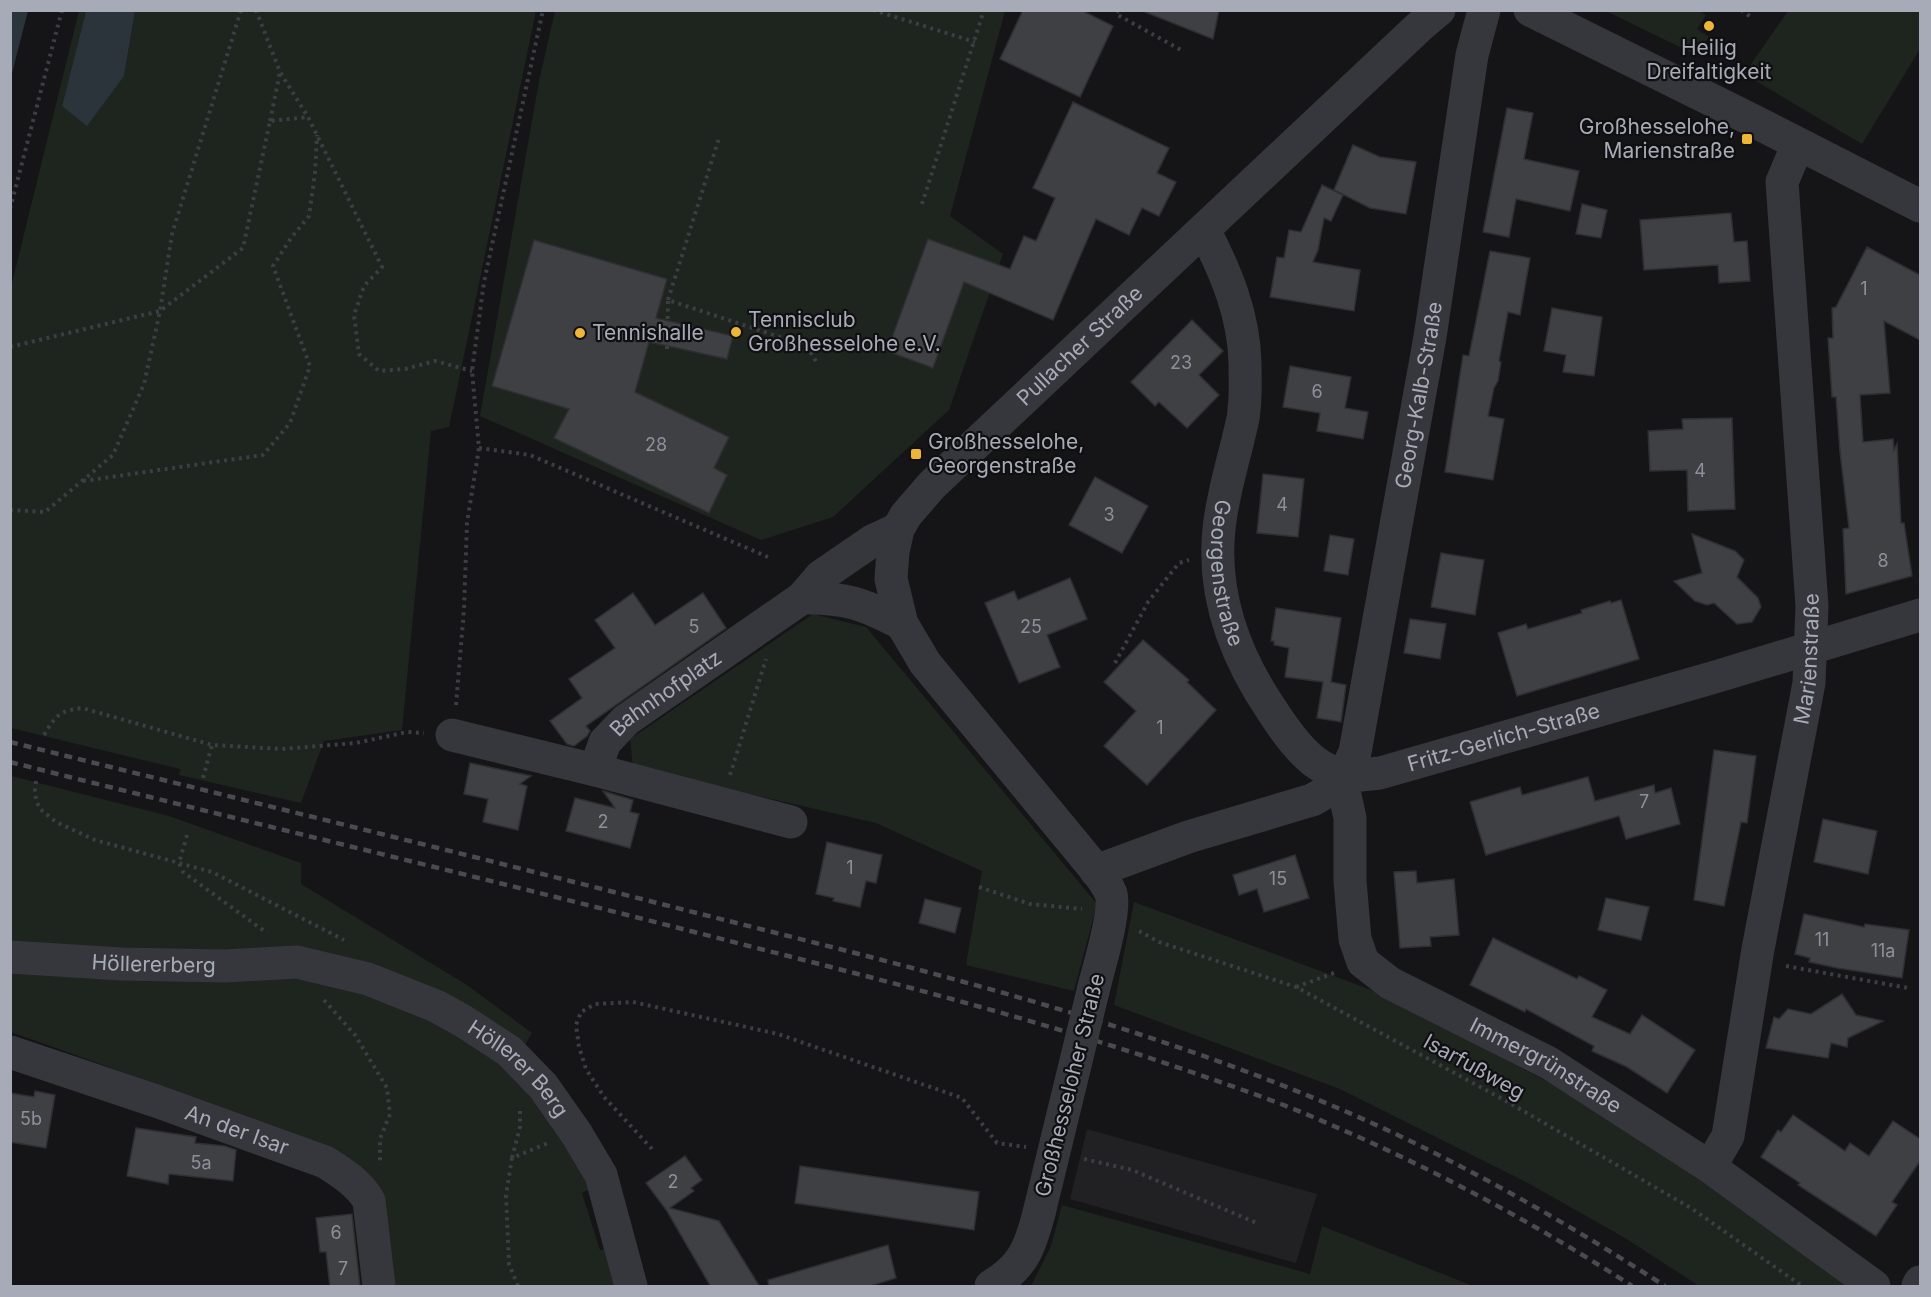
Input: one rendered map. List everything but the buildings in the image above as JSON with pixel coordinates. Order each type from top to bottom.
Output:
[{"type":"street","name":"Pullacher Straße","points":[[1096,871],[925,663],[902,624],[891,579],[893,552],[898,530],[906,514],[932,485],[1439,10]]},
{"type":"street","name":"Georg-Kalb-Straße","points":[[1341,777],[1355,752],[1430,337],[1472,56],[1484,10]]},
{"type":"street","points":[[1530,10],[1570,22],[1798,144],[1920,206]]},
{"type":"street","name":"Marienstraße","points":[[1710,1167],[1728,1136],[1756,961],[1809,683],[1812,606],[1782,182],[1798,144]]},
{"type":"street","name":"Georgenstraße","points":[[1204,230],[1221,261],[1232,290],[1242,327],[1245,361],[1244,410],[1224,495],[1219,530],[1223,604],[1231,632],[1257,689],[1286,733],[1311,760],[1341,777]]},
{"type":"street","name":"Bahnhofplatz","points":[[595,771],[605,742],[626,720],[802,598],[821,576],[872,541],[898,530]]},
{"type":"street","points":[[802,598],[828,597],[850,601],[864,605],[902,624]]},
{"type":"street","name":"Fritz-Gerlich-Straße","points":[[1341,777],[1380,773],[1920,615]]},
{"type":"street","points":[[452,735],[791,822]]},
{"type":"street","points":[[1096,871],[1188,837],[1312,800],[1326,793],[1341,777]]},
{"type":"street","points":[[1341,777],[1350,819],[1350,881],[1355,939],[1363,962]]},
{"type":"street","name":"Großhesseloher Straße","points":[[991,1287],[1005,1278],[1020,1262],[1031,1244],[1039,1213],[1110,917],[1112,896],[1096,871]]},
{"type":"street","name":"Höllererberg","points":[[10,957],[132,964],[224,966],[297,962]]},
{"type":"street","name":"Höllerer Berg","points":[[297,962],[369,980],[436,1006],[464,1021],[509,1051],[543,1086],[576,1132],[602,1175],[631,1287]]},
{"type":"street","name":"Immergrünstraße","points":[[1363,962],[1389,983],[1550,1063],[1710,1167],[1874,1287]]},
{"type":"street","name":"An der Isar","points":[[10,1052],[175,1107],[324,1161],[365,1193],[369,1201],[379,1287]]},
{"type":"street","points":[[1918,1287],[1920,1282]]},
{"type":"path","points":[[10,209],[62,10]]},
{"type":"path","points":[[10,510],[45,512],[113,455],[144,384],[160,311],[172,234],[241,10]]},
{"type":"path","points":[[256,10],[280,72],[308,117],[382,267],[364,286],[354,315],[359,354],[379,371],[405,369],[435,361],[472,370]]},
{"type":"path","points":[[45,735],[52,722],[64,710],[82,708],[212,745],[282,749],[356,743],[407,732],[452,735],[464,609],[467,523],[479,448],[472,370],[484,282],[543,10]]},
{"type":"path","points":[[873,10],[975,42]]},
{"type":"path","points":[[922,204],[984,10]]},
{"type":"path","points":[[1118,10],[1116,14],[1181,50]]},
{"type":"path","points":[[1741,10],[1751,17]]},
{"type":"path","points":[[10,347],[160,311],[243,248],[280,72]]},
{"type":"path","points":[[270,121],[308,117]]},
{"type":"path","points":[[82,481],[263,455],[290,423],[310,366],[273,266],[309,216],[317,135]]},
{"type":"path","points":[[667,350],[668,300],[719,138]]},
{"type":"path","points":[[668,300],[807,346],[817,363]]},
{"type":"path","points":[[479,448],[530,455],[768,558]]},
{"type":"path","points":[[1115,663],[1148,602],[1179,563],[1219,553]]},
{"type":"path","points":[[720,804],[769,651]]},
{"type":"path","points":[[203,778],[212,745]]},
{"type":"path","points":[[36,781],[36,800],[40,809],[56,822],[95,840],[212,872],[347,942]]},
{"type":"path","points":[[187,835],[179,863],[183,872],[267,933]]},
{"type":"path","name":"Isarfußweg","points":[[980,887],[1030,904],[1082,909],[1110,917],[1159,942],[1296,987],[1506,1101],[1691,1208],[1802,1287]]},
{"type":"path","points":[[1756,961],[1908,988]]},
{"type":"path","points":[[1296,987],[1363,962]]},
{"type":"path","points":[[319,994],[356,1035],[387,1088],[390,1114],[380,1139],[381,1164],[378,1174]]},
{"type":"path","points":[[651,1149],[604,1096],[586,1069],[579,1047],[576,1025],[581,1012],[595,1004],[633,1002],[778,1034],[962,1098],[997,1143],[1027,1147]]},
{"type":"path","points":[[518,1287],[509,1264],[506,1195],[512,1158],[576,1132]]},
{"type":"path","points":[[1080,1158],[1132,1170],[1259,1224]]},
{"type":"shaded area","points":[[10,11],[28,11],[11,77]]},
{"type":"shaded area","points":[[79,11],[86,11],[62,106],[124,76],[135,11],[536,11],[449,427],[431,431],[402,730],[324,741],[301,803],[179,775],[180,769],[11,728],[11,287]]},
{"type":"shaded area","points":[[86,11],[135,11],[124,76],[87,126],[62,106]]},
{"type":"shaded area","name":"Tennisclub Großhesselohe e.V.","points":[[555,11],[1005,11],[950,216],[1003,254],[949,410],[833,517],[761,540],[480,416],[539,81]]},
{"type":"shaded area","points":[[1606,11],[1699,11],[1706,15],[1697,29],[1709,37],[1694,54]]},
{"type":"shaded area","points":[[1788,11],[1920,11],[1920,49],[1862,144],[1744,74]]},
{"type":"shaded area","points":[[813,614],[866,627],[1097,904],[1074,991],[966,965],[982,871],[876,823],[633,767],[630,739]]},
{"type":"shaded area","points":[[11,776],[169,816],[301,863],[301,884],[467,985],[532,1033],[512,1067],[535,1093],[590,1189],[582,1193],[600,1250],[609,1248],[619,1286],[389,1286],[377,1197],[293,1133],[11,1032]]},
{"type":"shaded area","points":[[1134,902],[1377,992],[1569,1093],[1710,1180],[1851,1286],[1699,1286],[1625,1238],[1528,1183],[1340,1089],[1114,1005]]},
{"type":"shaded area","points":[[1087,1129],[1317,1194],[1296,1263],[1070,1199]]},
{"type":"shaded area","points":[[1062,1205],[1310,1274],[1322,1226],[1473,1286],[1031,1286],[1051,1246]]},
{"type":"railway","points":[[10,742],[849,951],[1013,996],[1175,1046],[1333,1106],[1419,1145],[1544,1212],[1665,1286]]},
{"type":"railway","points":[[10,762],[860,974],[1031,1021],[1144,1056],[1281,1104],[1368,1141],[1522,1219],[1632,1286]]},
{"type":"place","name":"Heilig Dreifaltigkeit","points":[[1709,26]]},
{"type":"place","name":"Großhesselohe, Marienstraße","points":[[1747,139]]},
{"type":"place","name":"Tennisclub Großhesselohe e.V.","points":[[736,332]]},
{"type":"place","name":"Tennishalle","points":[[580,333]]},
{"type":"place","name":"Großhesselohe, Georgenstraße","points":[[916,454]]}]
